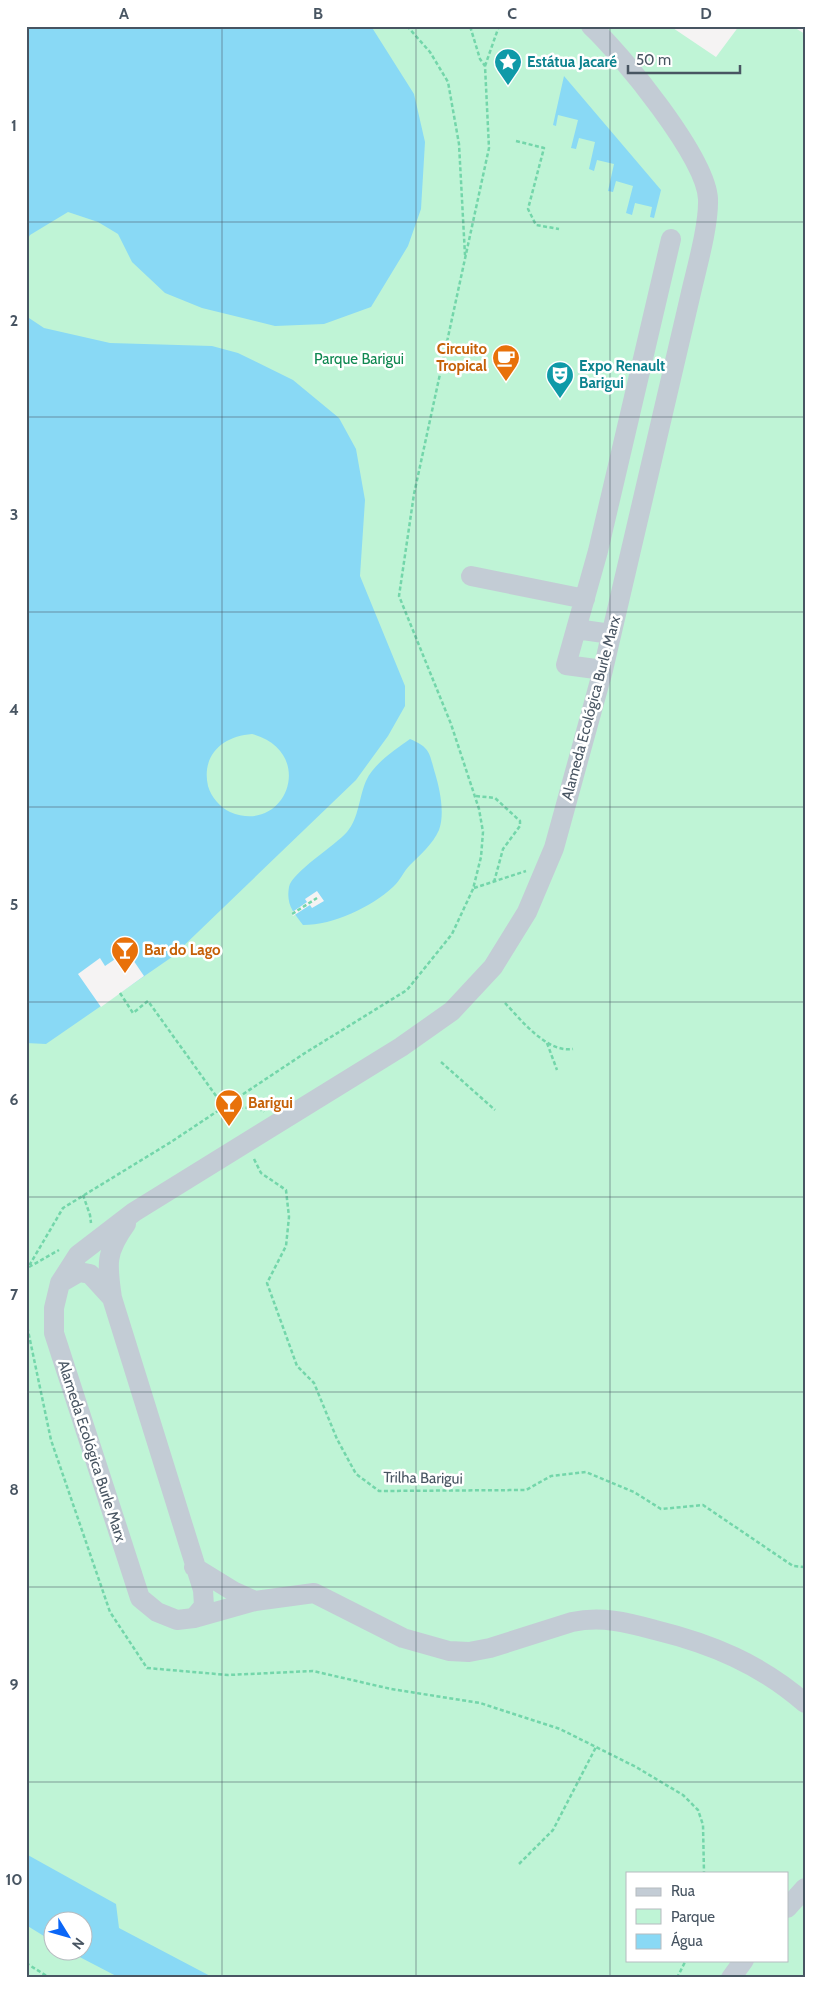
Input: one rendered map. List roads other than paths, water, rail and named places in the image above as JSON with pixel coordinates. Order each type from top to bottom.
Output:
[{"type":"lane","name":"Alameda Ecológica Burle Marx","points":[[577,26],[598,33],[674,127],[700,171],[708,198],[694,279],[612,634],[554,848],[527,912],[493,967],[452,1010],[400,1047],[246,1145],[134,1212],[78,1255],[60,1283],[54,1308],[54,1333],[140,1598],[157,1612],[177,1620],[194,1618],[255,1601],[314,1593],[403,1638],[449,1651],[469,1652],[490,1648],[587,1619],[616,1620],[678,1636],[730,1653],[783,1684],[805,1703]]},
{"type":"lane","points":[[603,670],[566,665],[598,551],[671,239]]},
{"type":"lane","points":[[471,576],[585,599]]},
{"type":"lane","points":[[576,629],[612,634]]},
{"type":"lane","name":"Alameda Ecológica Burle Marx","points":[[134,1212],[114,1240],[107,1264],[112,1298],[194,1567],[203,1590],[204,1606],[194,1618]]},
{"type":"lane","points":[[60,1283],[79,1272],[90,1274],[112,1298]]},
{"type":"lane","points":[[194,1567],[232,1591],[255,1601]]},
{"type":"lane","points":[[788,1907],[805,1888]]},
{"type":"lane","points":[[731,1978],[743,1962]]},
{"type":"water","points":[[26,26],[371,26],[414,94],[425,142],[421,209],[408,246],[371,307],[324,324],[275,326],[202,308],[165,293],[132,262],[118,234],[98,222],[68,212],[30,235],[26,242]]},
{"type":"water","points":[[564,76],[661,190],[654,218],[650,217],[652,207],[635,203],[632,215],[626,213],[633,186],[616,181],[613,192],[608,191],[614,164],[597,160],[594,171],[589,169],[595,142],[579,138],[576,149],[571,148],[578,120],[558,115],[556,126],[553,125]]},
{"type":"water","points":[[26,316],[44,328],[110,343],[212,346],[238,353],[293,380],[339,418],[356,449],[365,500],[360,576],[405,686],[405,706],[388,736],[356,780],[172,957],[46,1044],[26,1043]],"holes":[[[252,734],[272,744],[284,757],[289,773],[287,789],[279,803],[266,812],[250,816],[230,812],[216,801],[208,786],[207,775],[211,756],[223,743],[241,736]]]},
{"type":"water","points":[[410,739],[426,748],[432,761],[442,809],[439,830],[426,849],[395,885],[374,901],[351,914],[327,922],[303,925],[289,903],[288,893],[292,881],[306,866],[347,832],[354,820],[366,781],[374,768],[385,757]]},
{"type":"water","points":[[26,1854],[116,1904],[119,1928],[214,1978],[120,1978],[89,1962],[92,1962],[92,1912],[42,1912],[42,1935],[26,1925]]},
{"type":"place","name":"Estátua Jacaré","points":[[508,86]]},
{"type":"place","name":"Circuito Tropical","points":[[506,382]]},
{"type":"place","name":"Expo Renault Barigui","points":[[560,399]]},
{"type":"place","name":"Bar do Lago","points":[[125,974]]},
{"type":"place","name":"Barigui","points":[[229,1127]]},
{"type":"park label","name":"Parque Barigui","points":[[359,359]]}]
